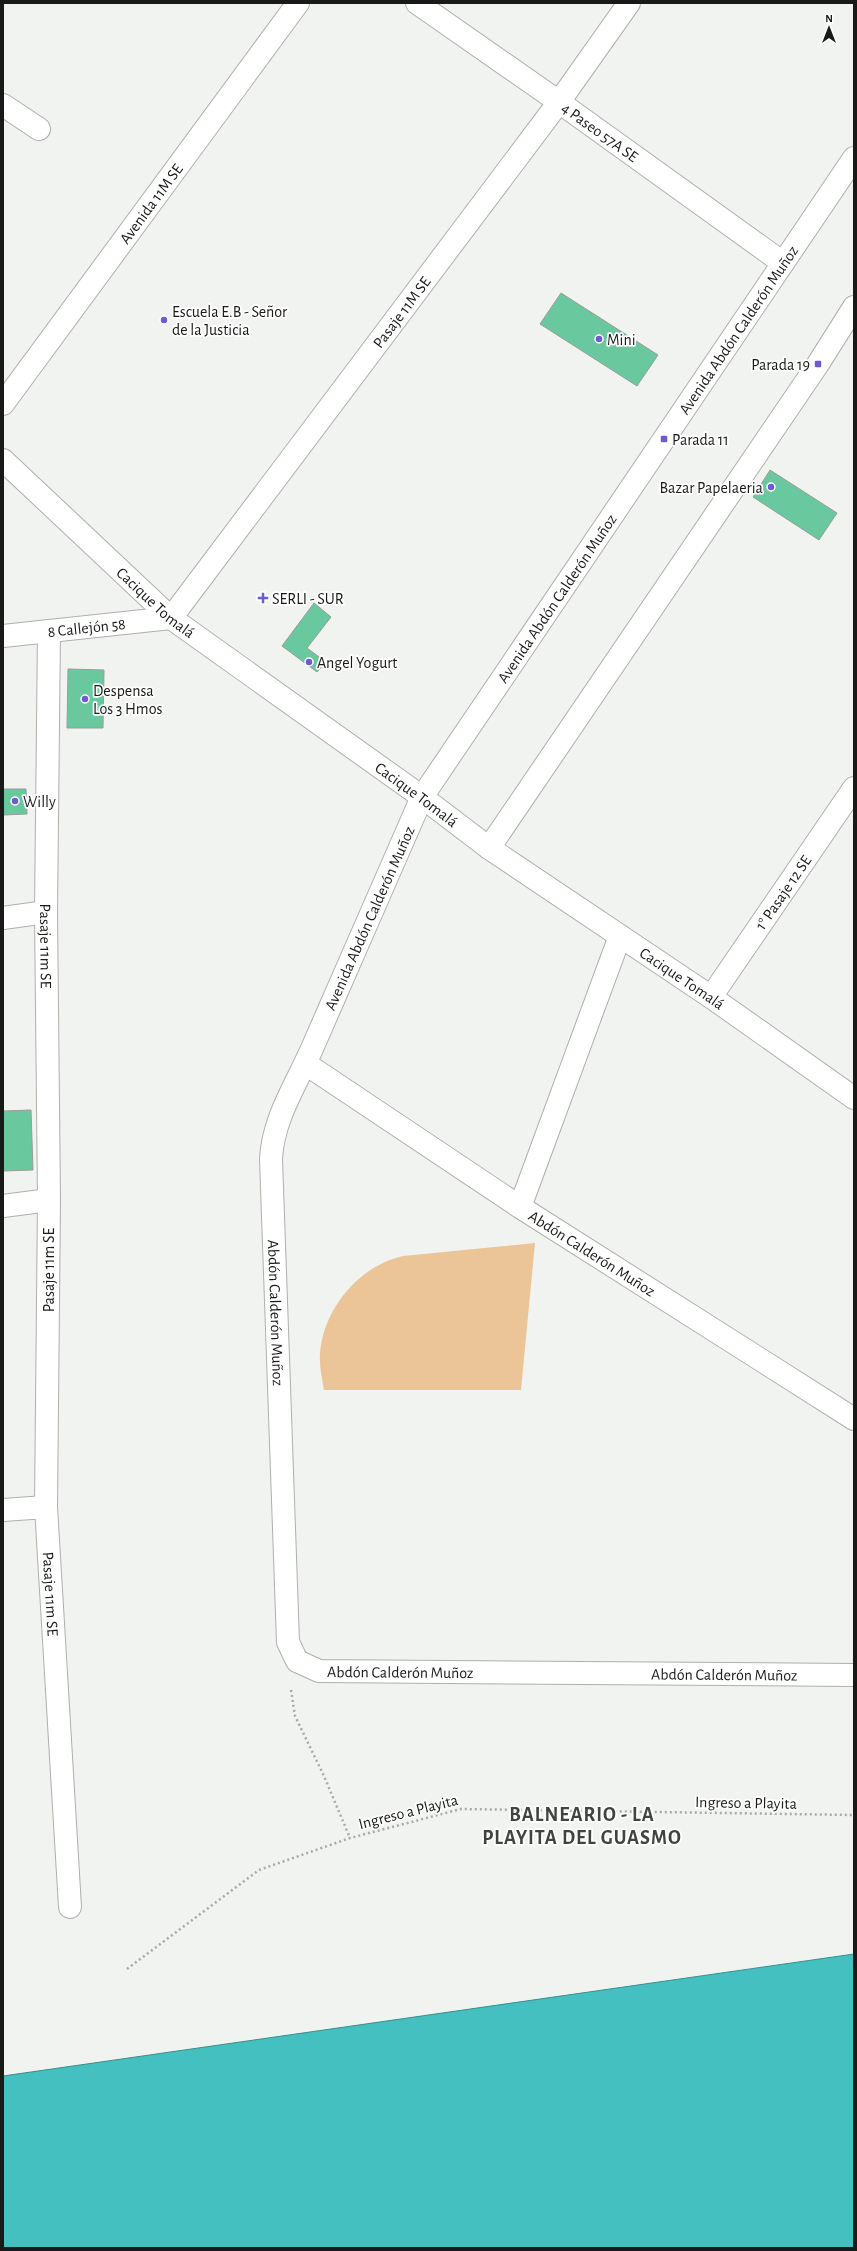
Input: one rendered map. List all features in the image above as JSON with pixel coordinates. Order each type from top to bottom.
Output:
[{"type":"street","name":"Avenida 11M SE","points":[[3,404],[298,3]]},
{"type":"street","name":"4 Paseo 57A SE","points":[[417,3],[559,102],[783,263]]},
{"type":"street","name":"Pasaje 11M SE","points":[[171,618],[559,102],[629,3]]},
{"type":"street","points":[[3,105],[39,129]]},
{"type":"street","name":"Avenida Abdón Calderón Muñoz","points":[[306,1064],[422,797],[854,158]]},
{"type":"street","points":[[489,848],[818,364],[854,307]]},
{"type":"street","name":"Cacique Tomalá","points":[[3,460],[171,618],[422,797],[489,848],[711,996],[854,1098]]},
{"type":"street","name":"8 Callejón 58","points":[[3,636],[171,618]]},
{"type":"street","name":"Pasaje 11m SE","points":[[49,631],[46,912],[49,1200],[46,1507],[70,1907]]},
{"type":"street","name":"1° Pasaje 12 SE","points":[[711,996],[854,788]]},
{"type":"street","points":[[3,918],[46,912]]},
{"type":"street","points":[[520,1207],[620,936]]},
{"type":"street","name":"Abdón Calderón Muñoz","points":[[854,1419],[520,1207],[306,1064],[278,1121],[272,1140],[271,1159],[288,1642],[297,1661],[319,1670],[854,1675]]},
{"type":"street","points":[[3,1206],[49,1200]]},
{"type":"street","points":[[3,1510],[46,1507]]},
{"type":"path","points":[[290,1686],[295,1716],[324,1776],[350,1838]]},
{"type":"path","name":"Ingreso a Playita","points":[[127,1969],[258,1870],[350,1838],[461,1809],[854,1815]]},
{"type":"shaded area","points":[[535,1243],[521,1390],[324,1390],[320,1367],[320,1353],[328,1320],[346,1291],[358,1279],[372,1269],[387,1261],[403,1256]]},
{"type":"water","points":[[854,1954],[854,2248],[3,2248],[3,2076]]},
{"type":"building","name":"Mini","points":[[561,293],[658,355],[637,386],[540,324]]},
{"type":"building","points":[[770,470],[837,513],[819,540],[753,497]]},
{"type":"building","points":[[314,603],[331,617],[307,648],[326,662],[317,672],[282,646]]},
{"type":"building","name":"Despensa Los 3 Hmos","points":[[68,669],[104,670],[103,728],[67,728]]},
{"type":"building","name":"Willy","points":[[3,789],[26,789],[27,814],[3,815]]},
{"type":"building","points":[[31,1110],[33,1170],[3,1171],[3,1111]]},
{"type":"place","name":"Escuela E.B - Señor de la Justicia","points":[[164,320]]},
{"type":"place","name":"Mini","points":[[599,339]]},
{"type":"place","name":"Parada 19","points":[[818,364]]},
{"type":"place","name":"Parada 11","points":[[664,439]]},
{"type":"place","name":"Bazar Papelaeria","points":[[771,487]]},
{"type":"place","name":"SERLI - SUR","points":[[263,598]]},
{"type":"place","name":"Angel Yogurt","points":[[309,662]]},
{"type":"place","name":"Despensa Los 3 Hmos","points":[[85,699]]},
{"type":"place","name":"Willy","points":[[15,801]]},
{"type":"district","name":"BALNEARIO - LA PLAYITA DEL GUASMO","points":[[582,1826]]}]
